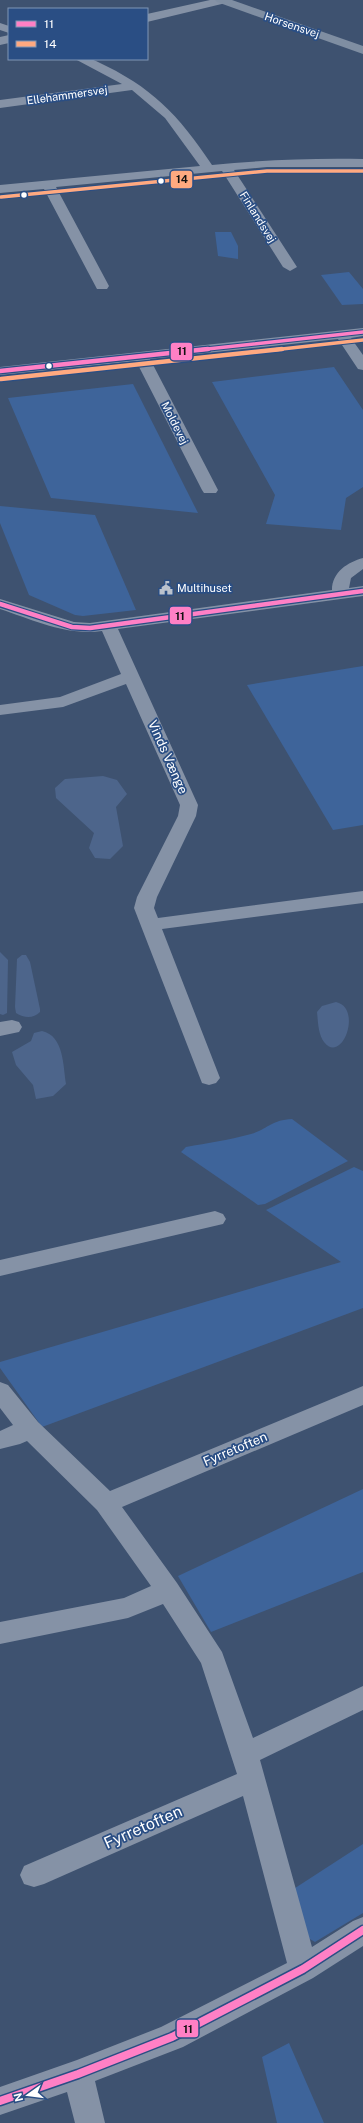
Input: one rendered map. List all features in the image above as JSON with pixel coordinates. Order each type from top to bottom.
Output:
[{"type":"main road","name":"Horsensvej","points":[[224,0],[363,50]]},
{"type":"main road","points":[[236,0],[333,33],[363,41]]},
{"type":"main road","name":"Horsensvej","points":[[248,0],[363,41]]},
{"type":"street","points":[[148,10],[194,0]]},
{"type":"street","points":[[148,18],[224,0]]},
{"type":"street","name":"Ellehammersvej","points":[[83,60],[134,86],[162,108],[185,133],[208,168]]},
{"type":"street","name":"Ellehammersvej","points":[[0,104],[134,86]]},
{"type":"street","points":[[0,188],[208,168],[314,162],[363,164]]},
{"type":"street","name":"Finlandsvej","points":[[226,167],[290,267]]},
{"type":"street","points":[[48,184],[102,286]]},
{"type":"street","points":[[0,371],[363,332]]},
{"type":"street","points":[[342,334],[363,366]]},
{"type":"street","name":"Moldevej","points":[[141,356],[210,490]]},
{"type":"street","points":[[341,594],[339,588],[341,580],[347,572],[363,563]]},
{"type":"street","points":[[0,604],[72,627],[90,628],[363,592]]},
{"type":"street","name":"Vinds Vænge","points":[[108,626],[132,676],[189,805],[187,816],[147,897],[144,908],[209,1078]]},
{"type":"street","points":[[2,710],[63,702],[132,676]]},
{"type":"street","points":[[151,925],[363,897]]},
{"type":"street","points":[[0,1268],[215,1219]]},
{"type":"street","points":[[0,1391],[29,1428],[106,1503],[168,1590],[213,1660],[248,1767],[303,1969]]},
{"type":"street","name":"Fyrretoften","points":[[106,1503],[363,1395]]},
{"type":"street","points":[[0,1440],[11,1438],[29,1428]]},
{"type":"street","points":[[0,1633],[128,1608],[168,1590]]},
{"type":"street","name":"Fyrretoften","points":[[34,1874],[248,1767],[269,1744],[363,1696]]},
{"type":"street","points":[[0,2101],[78,2074],[172,2037],[303,1969],[363,1930]]},
{"type":"street","points":[[78,2074],[90,2123]]},
{"type":"shaded area","points":[[215,232],[231,232],[238,246],[238,259],[218,256]]},
{"type":"shaded area","points":[[349,272],[363,289],[363,304],[342,305],[321,275]]},
{"type":"shaded area","points":[[334,367],[363,410],[363,487],[346,498],[341,530],[266,524],[275,495],[212,382]]},
{"type":"shaded area","points":[[133,384],[198,513],[51,498],[8,398]]},
{"type":"shaded area","points":[[0,506],[95,515],[136,610],[83,616],[75,615],[29,595],[0,523]]},
{"type":"shaded area","points":[[363,666],[363,825],[333,830],[247,685]]},
{"type":"shaded area","points":[[103,776],[117,780],[127,794],[116,807],[123,846],[110,859],[95,858],[89,848],[94,833],[56,798],[55,788],[65,779]]},
{"type":"shaded area","points":[[0,952],[8,960],[7,1013],[3,1015],[0,1014]]},
{"type":"shaded area","points":[[22,955],[26,955],[30,962],[40,1009],[40,1012],[31,1017],[25,1017],[16,1013],[15,1007],[17,959]]},
{"type":"shaded area","points":[[336,1002],[344,1006],[348,1014],[349,1023],[347,1033],[343,1041],[337,1046],[331,1047],[324,1042],[321,1035],[317,1012],[322,1006]]},
{"type":"shaded area","points":[[42,1031],[55,1039],[58,1045],[63,1060],[66,1084],[53,1096],[36,1099],[33,1085],[16,1065],[12,1052],[31,1041],[34,1033]]},
{"type":"shaded area","points":[[292,1119],[348,1161],[265,1204],[258,1205],[181,1152],[186,1147],[243,1136],[257,1132],[279,1121]]},
{"type":"shaded area","points":[[354,1167],[363,1171],[363,1308],[42,1427],[0,1368],[0,1362],[341,1262],[266,1210]]},
{"type":"shaded area","points":[[363,1489],[363,1572],[211,1632],[178,1576]]},
{"type":"shaded area","points":[[363,1844],[363,1913],[315,1942],[303,1935],[289,1892]]},
{"type":"shaded area","points":[[289,2043],[324,2123],[277,2123],[262,2057]]},
{"type":"transit line","name":"14","points":[[1,197],[267,171],[363,171]]},
{"type":"transit line","name":"11","points":[[0,371],[363,332]]},
{"type":"transit line","name":"14","points":[[1,379],[363,340]]},
{"type":"transit line","name":"11","points":[[0,604],[72,627],[90,628],[363,591]]},
{"type":"transit line","name":"11","points":[[0,2101],[78,2074],[172,2037],[303,1969],[363,1930]]},
{"type":"place","name":"Multihuset","points":[[166,588]]}]
